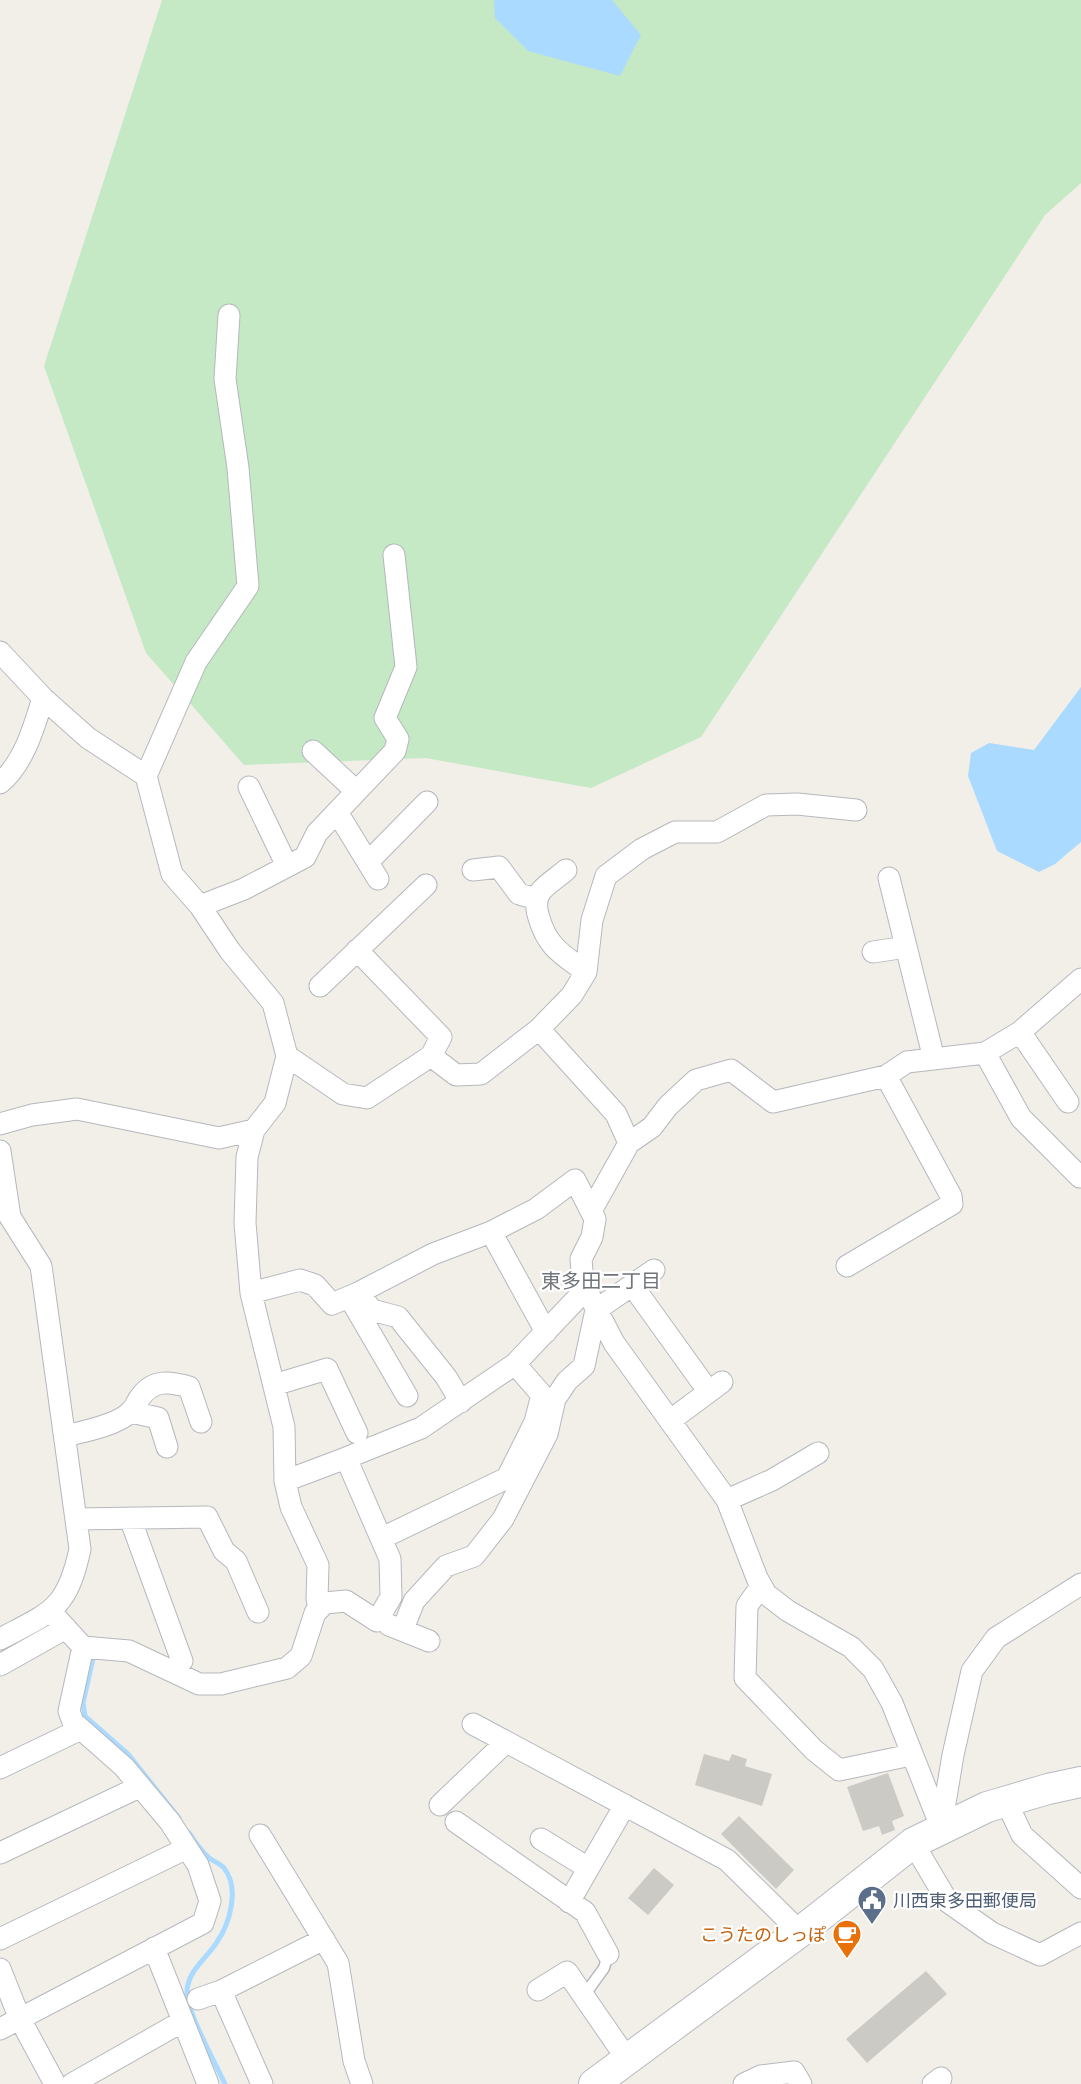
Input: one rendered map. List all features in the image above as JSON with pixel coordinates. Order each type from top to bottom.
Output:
[{"type":"street","points":[[229,315],[225,379],[238,468],[248,586],[196,662],[146,776],[172,874],[200,906],[230,951],[273,1003],[287,1056],[275,1103],[254,1130],[247,1157],[245,1223],[251,1293],[284,1427],[285,1481],[291,1507],[318,1565],[319,1609]]},
{"type":"street","points":[[200,906],[244,889],[305,857],[317,833],[395,751],[398,739],[385,718],[406,667],[394,555]]},
{"type":"street","points":[[0,652],[44,698],[88,738],[146,776]]},
{"type":"street","points":[[0,783],[10,774],[16,764],[32,732],[44,698]]},
{"type":"street","points":[[313,751],[356,791]]},
{"type":"street","points":[[249,787],[287,866]]},
{"type":"street","points":[[337,812],[373,871],[427,801]]},
{"type":"street","points":[[431,1056],[456,1075],[481,1074],[539,1029],[572,995],[586,972],[592,920],[606,876],[642,849],[675,832],[717,832],[766,805],[797,804],[856,810]]},
{"type":"street","points":[[473,870],[499,867],[519,894],[537,899]]},
{"type":"street","points":[[566,870],[541,892],[537,899],[537,912],[545,938],[553,948],[586,972]]},
{"type":"street","points":[[889,878],[934,1059]]},
{"type":"street","points":[[320,986],[426,885]]},
{"type":"street","points":[[873,952],[906,947]]},
{"type":"street","points":[[287,1056],[344,1094],[367,1098],[431,1056],[441,1037],[357,950]]},
{"type":"street","points":[[591,1211],[629,1143],[652,1127],[668,1106],[696,1080],[731,1070],[773,1102],[886,1076],[907,1062],[985,1053],[1020,1032],[1079,982]]},
{"type":"street","points":[[539,1029],[616,1114],[629,1143]]},
{"type":"street","points":[[1020,1032],[1068,1102]]},
{"type":"street","points":[[985,1053],[1021,1118],[1078,1181]]},
{"type":"street","points":[[847,1266],[952,1204],[951,1196],[886,1076]]},
{"type":"street","points":[[0,1124],[32,1115],[77,1109],[219,1137],[254,1130]]},
{"type":"street","points":[[0,1151],[10,1217],[41,1266],[80,1549],[74,1579],[64,1598],[51,1612],[0,1639]]},
{"type":"street","points":[[251,1293],[300,1280],[315,1285],[332,1304],[432,1254],[491,1232],[536,1209],[575,1180],[595,1219],[592,1238],[581,1259],[585,1290],[614,1343],[727,1500],[766,1594],[788,1611],[851,1647],[873,1669],[892,1703],[941,1827]]},
{"type":"street","points":[[491,1232],[546,1332]]},
{"type":"street","points":[[403,1629],[414,1601],[446,1566],[474,1556],[503,1519],[547,1434],[555,1399],[567,1381],[584,1366],[596,1310],[654,1270]]},
{"type":"street","points":[[632,1285],[715,1387],[671,1420]]},
{"type":"street","points":[[285,1481],[421,1428],[515,1364],[585,1290]]},
{"type":"street","points":[[354,1295],[407,1396]]},
{"type":"street","points":[[354,1295],[372,1310],[398,1317],[446,1377],[461,1402]]},
{"type":"street","points":[[382,1538],[507,1478],[535,1422],[542,1395],[515,1364]]},
{"type":"street","points":[[274,1385],[327,1369],[357,1433]]},
{"type":"street","points":[[65,1436],[92,1430],[131,1412],[140,1396],[158,1383],[167,1381],[189,1387],[201,1422]]},
{"type":"street","points":[[131,1412],[158,1418],[167,1447]]},
{"type":"street","points":[[727,1500],[772,1480],[818,1453]]},
{"type":"street","points":[[346,1458],[390,1559],[391,1598],[377,1621]]},
{"type":"street","points":[[76,1519],[207,1517],[224,1551],[236,1561],[258,1612]]},
{"type":"street","points":[[130,1518],[182,1662]]},
{"type":"street","points":[[941,1827],[953,1755],[972,1671],[996,1638],[1081,1584]]},
{"type":"street","points":[[761,1586],[747,1606],[745,1678],[814,1750],[839,1770],[911,1755]]},
{"type":"street","points":[[51,1612],[83,1647],[129,1651],[199,1684],[221,1684],[287,1668],[300,1656],[315,1613],[325,1603],[346,1601],[377,1621],[403,1629],[429,1641]]},
{"type":"street","points":[[0,1665],[66,1628]]},
{"type":"street","points":[[0,2029],[203,1923],[210,1901],[198,1865],[170,1822],[124,1767],[73,1722],[69,1711],[83,1647]]},
{"type":"street","points":[[473,1724],[727,1860],[800,1932]]},
{"type":"street","points":[[0,1768],[81,1728]]},
{"type":"street","points":[[441,1805],[506,1742]]},
{"type":"street","points":[[537,1990],[567,1972],[583,1997],[614,2074],[914,1843],[941,1827],[1006,1802],[1081,1782]]},
{"type":"street","points":[[0,1853],[139,1787]]},
{"type":"street","points":[[1006,1802],[1022,1835],[1081,1888]]},
{"type":"street","points":[[569,1902],[625,1805]]},
{"type":"street","points":[[456,1822],[585,1912],[608,1954]]},
{"type":"street","points":[[260,1835],[338,1963],[354,2061],[362,2084]]},
{"type":"street","points":[[541,1839],[588,1868]]},
{"type":"street","points":[[914,1843],[948,1902],[992,1933],[1040,1955],[1081,1933]]},
{"type":"street","points":[[0,1939],[187,1848]]},
{"type":"street","points":[[198,1999],[221,1991],[324,1940]]},
{"type":"street","points":[[154,1948],[208,2084]]},
{"type":"street","points":[[0,1969],[20,2019],[55,2084]]},
{"type":"street","points":[[221,1991],[262,2084]]},
{"type":"street","points":[[72,2084],[183,2021]]},
{"type":"street","points":[[744,2084],[761,2076],[794,2072],[801,2084]]},
{"type":"lane","points":[[583,1997],[604,1968],[608,1954]]},
{"type":"green space","points":[[162,0],[1081,0],[1081,183],[1045,215],[701,737],[591,788],[426,758],[244,765],[146,653],[44,366]]},
{"type":"water","points":[[494,0],[612,0],[641,35],[620,76],[528,51],[495,18]]},
{"type":"water","points":[[1081,687],[1081,842],[1055,864],[1039,872],[997,851],[968,776],[971,753],[989,743],[1034,750]]},
{"type":"building","points":[[704,1754],[729,1761],[732,1754],[747,1759],[745,1766],[772,1774],[762,1806],[695,1785]]},
{"type":"building","points":[[888,1773],[904,1816],[892,1821],[895,1830],[882,1835],[879,1826],[863,1831],[847,1787]]},
{"type":"building","points":[[739,1816],[794,1870],[776,1889],[721,1834]]},
{"type":"building","points":[[654,1868],[674,1885],[648,1915],[628,1898]]},
{"type":"building","points":[[926,1971],[947,1994],[867,2063],[846,2039]]},
{"type":"waterway","points":[[94,1654],[83,1703],[85,1716],[128,1754],[179,1818]]},
{"type":"waterway","points":[[189,1833],[206,1855],[224,1868],[231,1885],[231,1905],[226,1925],[217,1942],[194,1970],[187,1991],[196,2024],[225,2084]]},
{"type":"place","name":"川西東多田郵便局","points":[[872,1926]]},
{"type":"place","name":"こうたのしっぽ","points":[[847,1960]]},
{"type":"district","name":"東多田二丁目","points":[[601,1280]]}]
